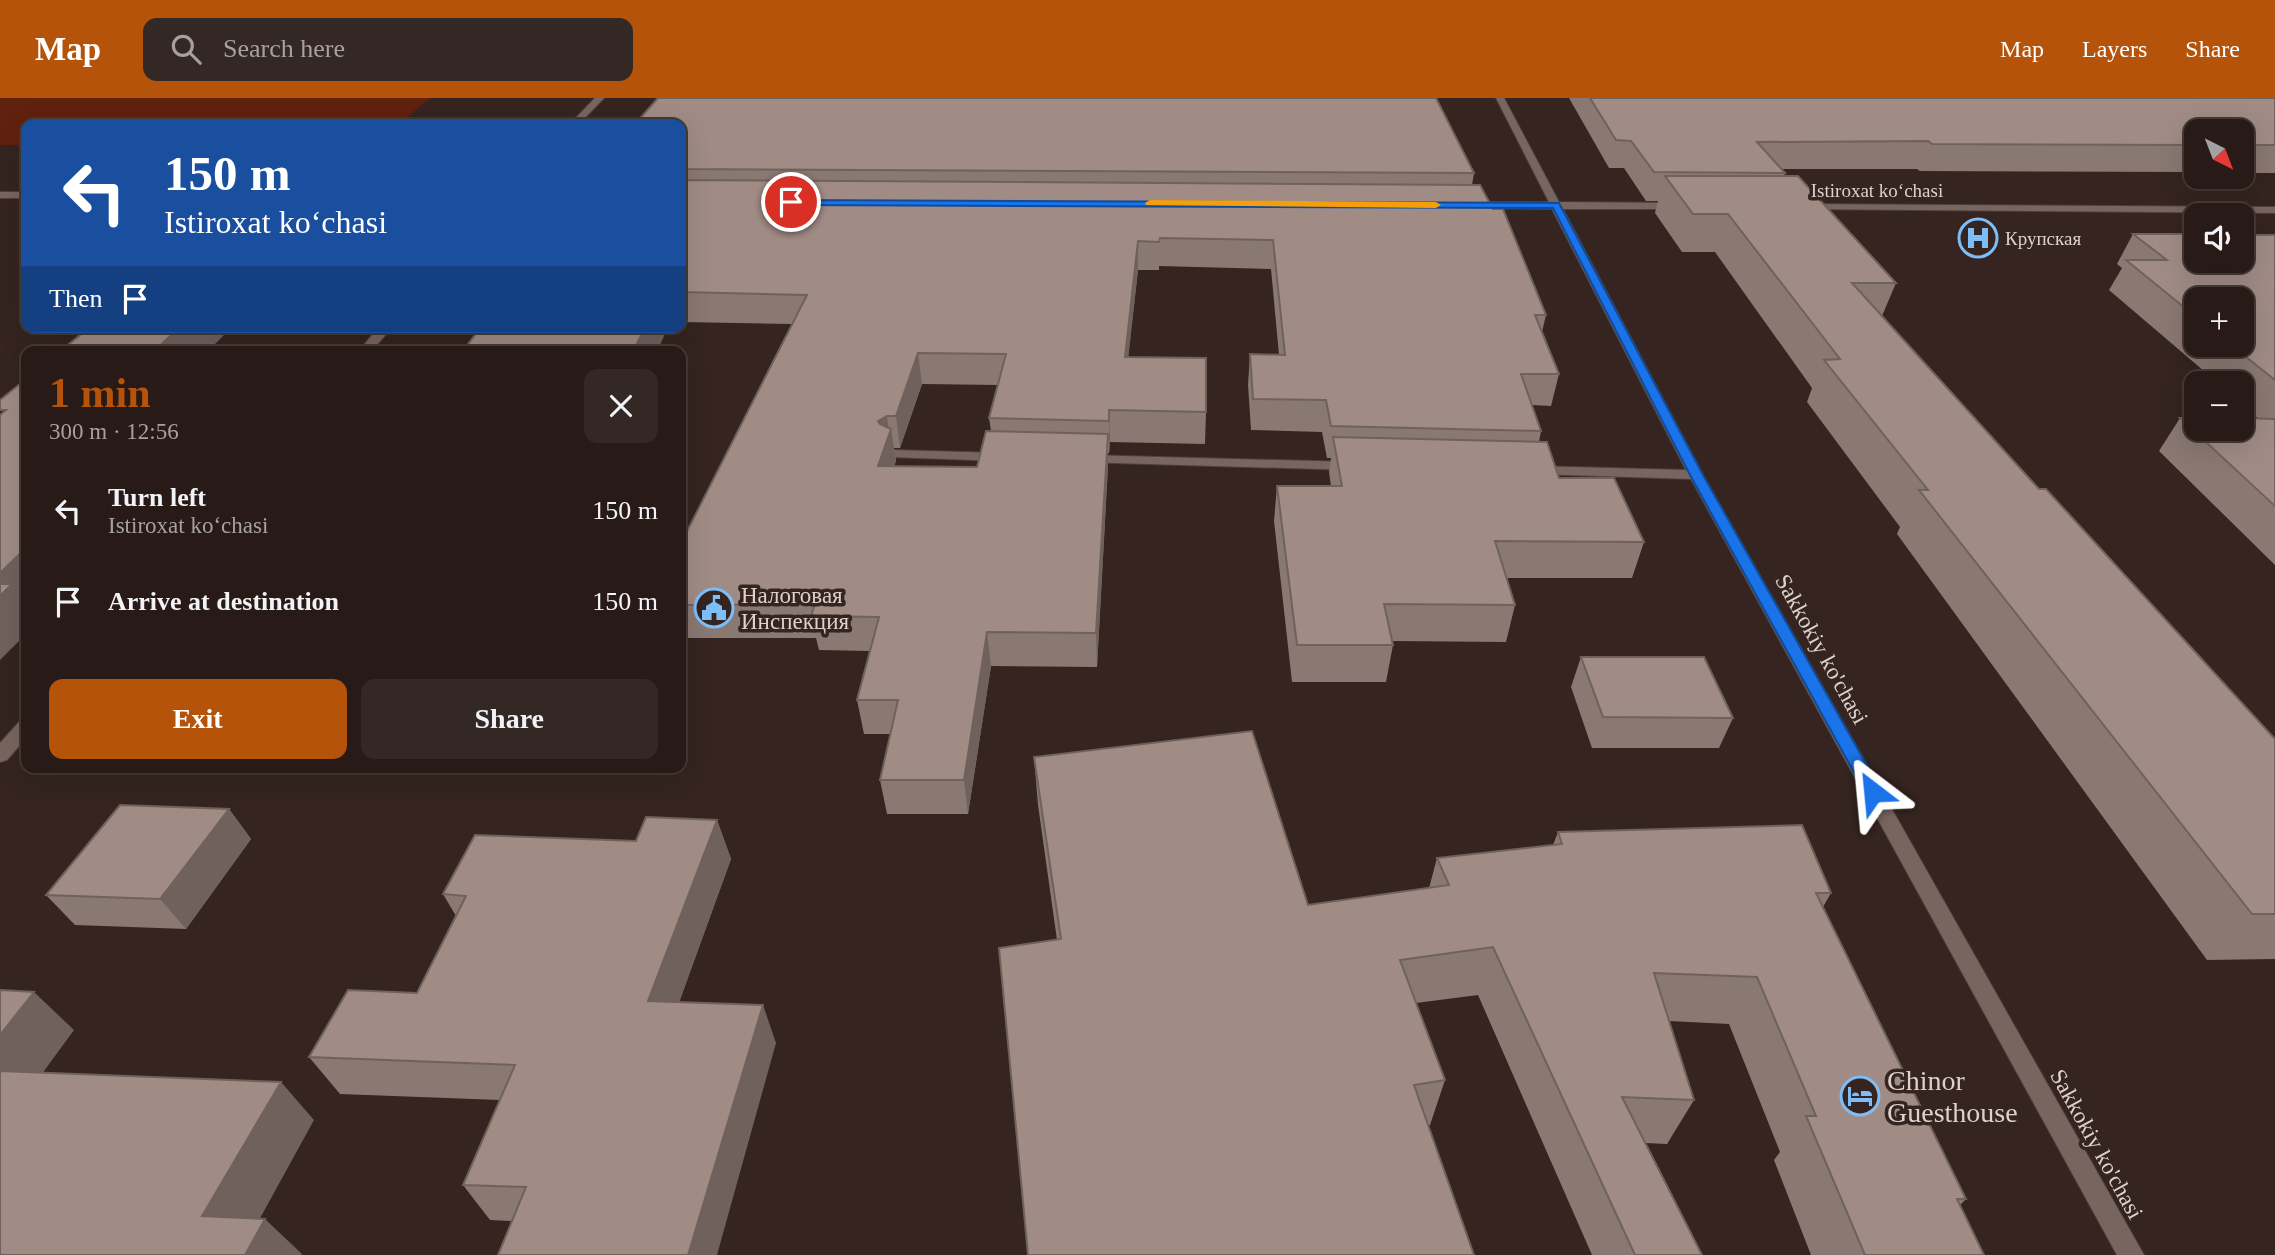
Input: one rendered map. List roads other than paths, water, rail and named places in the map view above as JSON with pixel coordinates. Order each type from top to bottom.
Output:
[{"type":"street","points":[[579,119],[600,98]]},
{"type":"street","name":"Sakkokiy ko'chasi","points":[[1500,98],[1696,475],[2131,1255]]},
{"type":"street","points":[[0,195],[21,195]]},
{"type":"street","points":[[1458,205],[1694,206]]},
{"type":"street","name":"Istiroxat koʻchasi","points":[[1791,207],[2275,210]]},
{"type":"street","points":[[893,454],[1018,457]]},
{"type":"street","points":[[1073,458],[1364,466]]},
{"type":"street","points":[[1517,470],[1696,475]]},
{"type":"street","points":[[0,755],[21,732]]},
{"type":"place","name":"Крупская","points":[[1978,238]]},
{"type":"place","name":"Налоговая Инспекция","points":[[714,608]]},
{"type":"place","name":"Chinor Guesthouse","points":[[1860,1096]]}]
